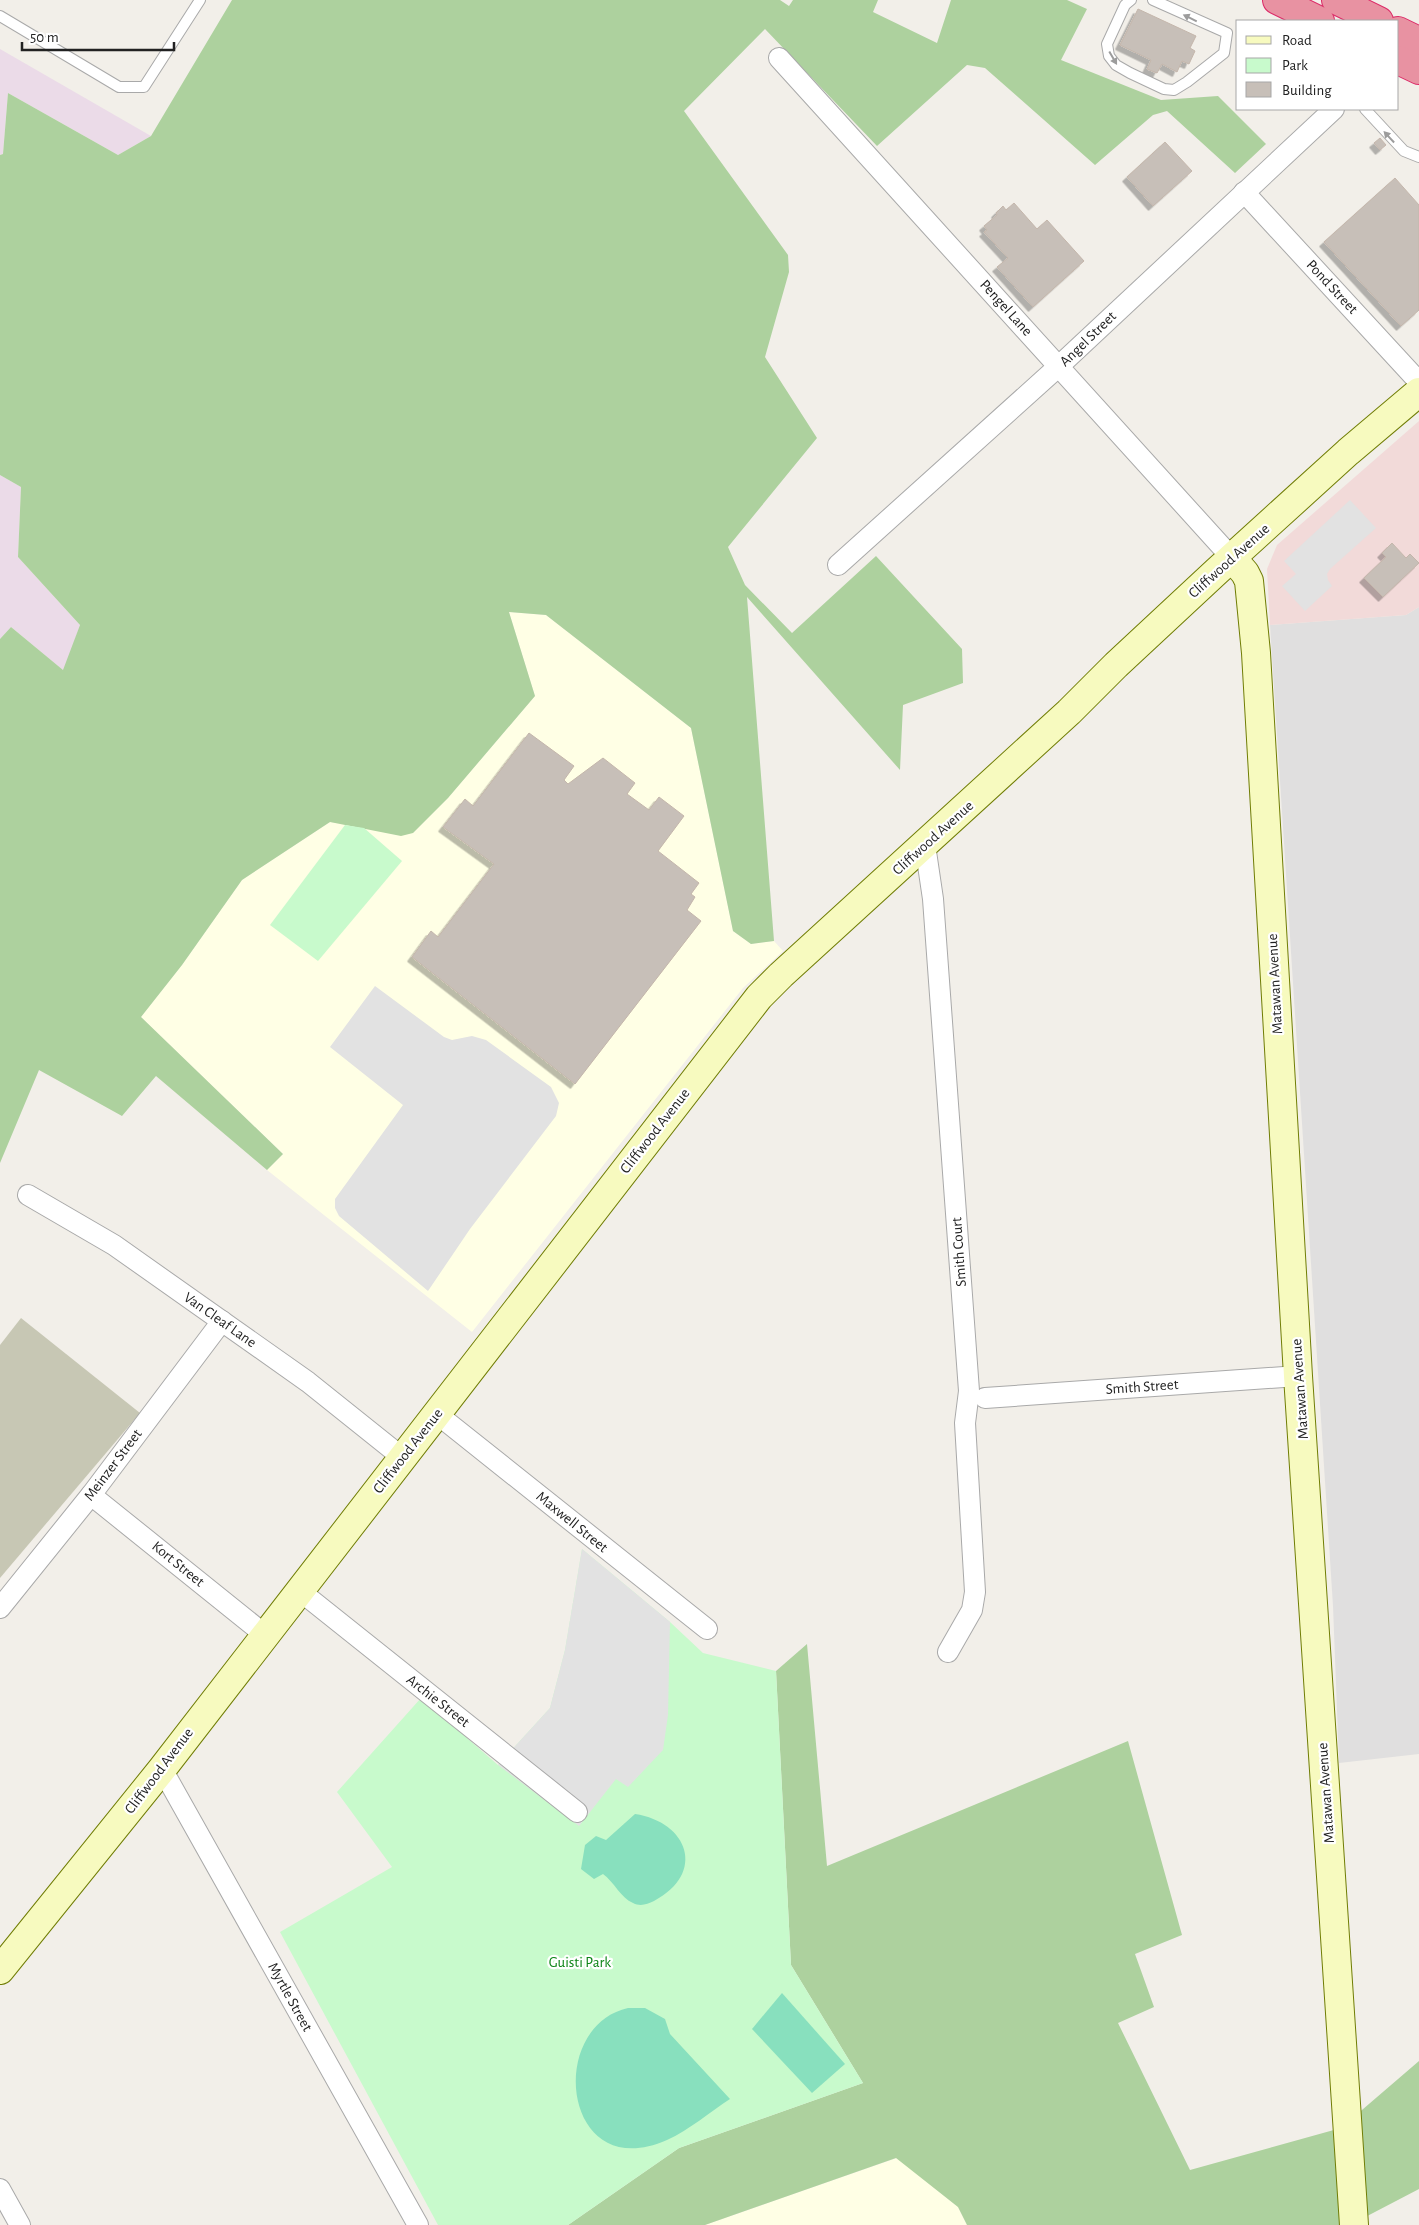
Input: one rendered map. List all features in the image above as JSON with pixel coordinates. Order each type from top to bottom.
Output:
[{"type":"highway","points":[[1277,0],[1318,20]]},
{"type":"highway","points":[[1336,0],[1377,20]]},
{"type":"highway","points":[[1399,31],[1419,41]]},
{"type":"highway","points":[[1399,60],[1419,70]]},
{"type":"main road","name":"Cliffwood Avenue","points":[[0,1970],[162,1769],[264,1634],[300,1591],[759,997],[925,845],[1232,558],[1348,452],[1419,392]]},
{"type":"main road","name":"Matawan Avenue","points":[[1232,558],[1245,573],[1249,582],[1256,653],[1298,1376],[1354,2225]]},
{"type":"street","name":"Pengel Lane","points":[[779,58],[1232,558]]},
{"type":"street","name":"Angel Street","points":[[838,565],[1059,366],[1333,110]]},
{"type":"street","name":"Pond Street","points":[[1244,192],[1419,382]]},
{"type":"street","name":"Smith Court","points":[[925,845],[933,908],[969,1391],[965,1423],[975,1592],[972,1610],[948,1652]]},
{"type":"street","name":"Van Cleaf Lane","points":[[28,1195],[114,1245],[308,1382],[403,1458]]},
{"type":"street","name":"Meinzer Street","points":[[0,1608],[91,1494],[222,1321]]},
{"type":"street","name":"Smith Street","points":[[985,1398],[1298,1376]]},
{"type":"street","name":"Maxwell Street","points":[[437,1414],[706,1629]]},
{"type":"street","name":"Kort Street","points":[[91,1494],[264,1634]]},
{"type":"street","name":"Archie Street","points":[[300,1591],[577,1812]]},
{"type":"street","name":"Myrtle Street","points":[[162,1769],[418,2225]]},
{"type":"street","points":[[0,2189],[20,2225]]},
{"type":"lane","points":[[0,16],[119,87],[144,87],[200,0]]},
{"type":"lane","points":[[1131,0],[1125,6],[1107,44],[1109,56],[1116,65],[1130,74],[1164,89],[1174,90],[1224,53],[1227,33],[1153,0]]},
{"type":"lane","points":[[1366,110],[1404,151],[1419,157]]},
{"type":"shaded area","points":[[0,49],[151,136],[118,155],[8,93],[3,154],[0,155]]},
{"type":"shaded area","points":[[1419,421],[1419,607],[1406,615],[1270,625],[1267,569],[1277,545]]},
{"type":"shaded area","points":[[0,475],[21,487],[18,557],[80,625],[64,671],[11,627],[0,639]]},
{"type":"shaded area","points":[[1350,500],[1376,528],[1330,569],[1327,574],[1332,586],[1305,611],[1282,586],[1296,574],[1284,561]]},
{"type":"shaded area","points":[[1419,607],[1419,1754],[1339,1763],[1333,1606],[1270,625],[1406,615]]},
{"type":"shaded area","points":[[509,612],[546,615],[691,728],[733,931],[751,944],[774,941],[783,951],[743,988],[472,1332],[267,1170],[283,1154],[141,1017],[182,965],[242,880],[330,822],[413,833],[448,798],[535,696]]},
{"type":"shaded area","points":[[375,986],[444,1037],[452,1040],[472,1036],[486,1040],[551,1087],[559,1103],[556,1116],[470,1229],[428,1291],[339,1216],[335,1208],[335,1199],[403,1105],[330,1047]]},
{"type":"shaded area","points":[[21,1318],[140,1413],[0,1578],[0,1345]]},
{"type":"shaded area","points":[[582,1549],[670,1622],[668,1715],[663,1750],[628,1787],[616,1779],[579,1826],[498,1765],[550,1708],[565,1650]]},
{"type":"shaded area","points":[[897,2158],[958,2207],[967,2225],[705,2225]]},
{"type":"green space","points":[[232,0],[780,0],[789,6],[793,0],[878,0],[873,12],[937,43],[951,0],[1067,0],[1087,9],[1061,60],[1161,100],[1218,96],[1266,144],[1235,173],[1167,111],[1153,115],[1095,165],[985,68],[967,65],[877,146],[765,29],[684,111],[788,255],[789,272],[765,357],[817,438],[728,547],[745,585],[792,633],[876,556],[962,649],[963,683],[903,705],[900,770],[747,597],[774,941],[751,944],[733,931],[691,728],[546,615],[509,612],[535,696],[448,798],[413,833],[401,836],[330,822],[242,880],[182,965],[141,1017],[283,1154],[267,1170],[156,1076],[122,1116],[39,1070],[0,1163],[0,639],[11,627],[63,670],[80,625],[18,557],[21,487],[0,475],[0,155],[3,154],[8,93],[118,155],[151,136]]},
{"type":"green space","points":[[345,825],[364,828],[402,861],[318,961],[270,925]]},
{"type":"green space","name":"Guisti Park","points":[[582,1549],[670,1622],[703,1653],[776,1671],[791,1965],[863,2083],[679,2148],[568,2225],[438,2225],[280,1932],[392,1867],[337,1792],[421,1698],[498,1765],[550,1708],[565,1650]]},
{"type":"green space","points":[[807,1644],[827,1866],[1128,1741],[1182,1935],[1135,1954],[1154,2007],[1118,2023],[1190,2170],[1341,2128],[1419,2061],[1419,2189],[1350,2225],[967,2225],[958,2207],[896,2158],[705,2225],[568,2225],[679,2148],[863,2083],[791,1965],[776,1671]]},
{"type":"green space","points":[[635,1814],[653,1819],[668,1827],[678,1838],[684,1850],[685,1863],[681,1877],[671,1890],[654,1901],[641,1905],[629,1901],[603,1874],[594,1879],[581,1869],[585,1845],[596,1836],[606,1840]]},
{"type":"green space","points":[[782,1993],[845,2064],[812,2093],[752,2029]]},
{"type":"green space","points":[[628,2008],[645,2008],[665,2019],[670,2034],[730,2099],[667,2140],[632,2148],[605,2141],[587,2123],[577,2098],[576,2070],[584,2043],[602,2021]]},
{"type":"building","points":[[1138,9],[1196,36],[1190,48],[1195,51],[1189,64],[1182,61],[1177,72],[1162,64],[1157,73],[1147,69],[1151,60],[1120,45]]},
{"type":"building","points":[[1380,138],[1386,145],[1380,150],[1374,143]]},
{"type":"building","points":[[1165,142],[1192,171],[1153,206],[1127,177]]},
{"type":"building","points":[[1395,178],[1419,205],[1419,310],[1401,326],[1324,242]]},
{"type":"building","points":[[1014,203],[1037,229],[1047,220],[1084,261],[1033,307],[997,267],[1008,258],[984,232],[987,230],[984,226],[997,215],[996,213],[1003,206],[1006,210]]},
{"type":"building","points":[[1392,543],[1406,558],[1410,554],[1419,563],[1383,597],[1364,578],[1386,557],[1382,553]]},
{"type":"building","points":[[529,733],[574,766],[564,780],[568,784],[603,758],[635,783],[627,794],[649,810],[659,797],[684,816],[658,851],[699,883],[691,894],[695,897],[687,910],[701,921],[575,1084],[412,957],[431,931],[438,937],[494,864],[443,827],[465,799],[473,806]]}]
